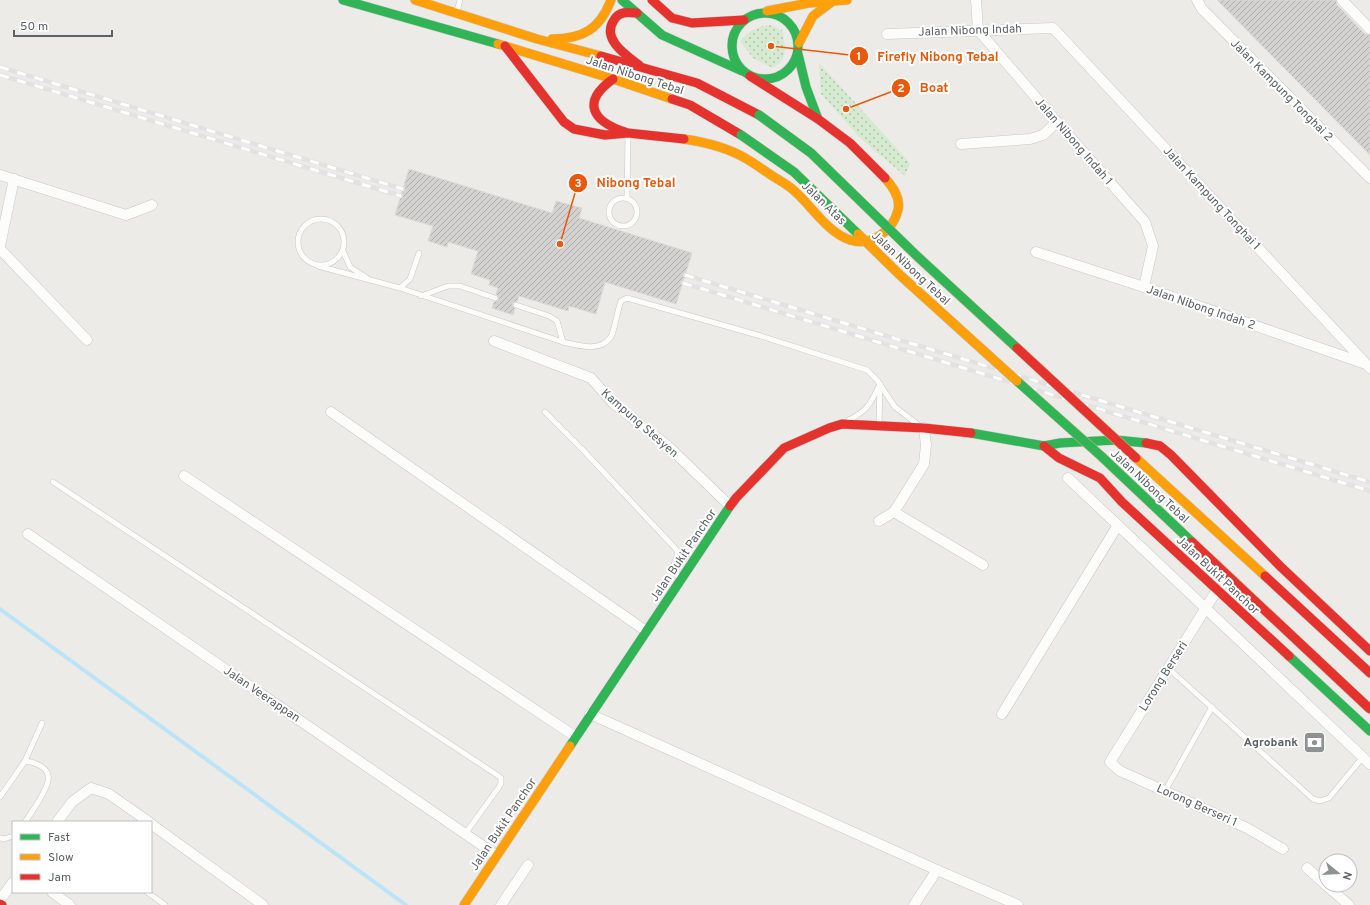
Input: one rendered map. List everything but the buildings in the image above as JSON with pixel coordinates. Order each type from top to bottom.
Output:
[{"type":"main road","name":"Jalan Nibong Tebal","points":[[343,0],[505,46],[690,105],[741,134],[794,172],[901,276],[1101,456],[1370,709]]},
{"type":"main road","name":"Jalan Nibong Tebal","points":[[415,0],[537,39],[697,84],[759,116],[811,153],[924,262],[1370,673]]},
{"type":"main road","points":[[537,39],[572,38],[585,34],[603,18],[611,0]]},
{"type":"main road","points":[[622,0],[662,35],[742,70],[750,76],[770,80],[780,77],[788,71],[798,54],[799,43],[797,33],[784,17],[774,13],[764,12]]},
{"type":"main road","points":[[652,0],[672,18],[692,23],[744,20]]},
{"type":"main road","points":[[742,70],[736,62],[732,51],[732,40],[736,29],[744,20],[753,15],[764,12],[809,3],[847,0]]},
{"type":"main road","points":[[799,43],[813,16],[833,1]]},
{"type":"main road","points":[[637,13],[628,12],[619,14],[611,25],[610,32],[611,39],[641,68]]},
{"type":"main road","points":[[505,46],[564,122],[574,129],[605,135],[628,133]]},
{"type":"main road","name":"Jalan Atas","points":[[798,54],[806,91],[818,119]]},
{"type":"main road","name":"Jalan Atas","points":[[628,133],[672,137],[707,143],[744,157],[791,188],[826,224],[839,235],[851,240],[862,242],[878,238],[891,226],[897,214],[899,206],[897,196],[892,186],[850,143],[818,119],[750,76]]},
{"type":"main road","points":[[612,79],[600,89],[593,103],[594,113],[602,121],[614,129],[628,133]]},
{"type":"main road","name":"Jalan Bukit Panchor","points":[[468,903],[496,855],[736,498],[784,448],[829,428],[842,424],[924,428],[981,434],[1044,446],[1060,443],[1116,440],[1160,446],[1171,455],[1281,567],[1370,651]]},
{"type":"main road","points":[[1100,478],[1099,467],[1102,456],[1107,447],[1116,440]]},
{"type":"main road","name":"Jalan Bukit Panchor","points":[[1044,446],[1059,458],[1100,478],[1122,502],[1370,731]]},
{"type":"street","points":[[976,0],[978,30]]},
{"type":"street","name":"Jalan Kampung Tonghai 2","points":[[1197,0],[1202,9],[1370,178]]},
{"type":"street","points":[[1342,0],[1370,29]]},
{"type":"street","name":"Jalan Nibong Indah","points":[[887,34],[1053,28]]},
{"type":"street","name":"Jalan Kampung Tonghai 1","points":[[1053,28],[1368,366]]},
{"type":"street","name":"Jalan Nibong Indah 1","points":[[978,30],[1145,222],[1154,246],[1144,287]]},
{"type":"street","points":[[961,144],[1030,139],[1043,135],[1057,122]]},
{"type":"street","points":[[0,175],[126,215],[152,205]]},
{"type":"street","points":[[0,246],[14,179]]},
{"type":"street","points":[[0,250],[87,340]]},
{"type":"street","name":"Jalan Nibong Indah 2","points":[[1036,252],[1144,287],[1368,366]]},
{"type":"street","name":"Kampung Stesyen","points":[[494,341],[591,378],[613,403],[669,447],[730,506]]},
{"type":"street","points":[[331,412],[646,631]]},
{"type":"street","points":[[879,521],[894,512],[924,464],[926,445],[924,428]]},
{"type":"street","points":[[184,476],[576,736]]},
{"type":"street","points":[[1068,478],[1366,761]]},
{"type":"street","points":[[894,512],[983,565]]},
{"type":"street","points":[[1002,714],[1118,525]]},
{"type":"street","name":"Jalan Veerappan","points":[[28,534],[496,855]]},
{"type":"street","name":"Lorong Berseri","points":[[1110,762],[1216,590]]},
{"type":"street","points":[[590,714],[1018,905]]},
{"type":"street","name":"Lorong Berseri 1","points":[[1110,762],[1120,771],[1247,828],[1283,849]]},
{"type":"street","points":[[58,821],[72,802],[91,788],[110,794],[147,821]]},
{"type":"street","points":[[152,824],[263,905]]},
{"type":"street","points":[[501,905],[528,865]]},
{"type":"street","points":[[1307,868],[1318,878]]},
{"type":"street","points":[[914,905],[937,870]]},
{"type":"street","points":[[0,900],[12,883]]},
{"type":"street","points":[[53,893],[70,905]]},
{"type":"street","points":[[1335,893],[1349,905]]},
{"type":"lane","points":[[456,13],[460,0]]},
{"type":"lane","points":[[627,198],[628,133]]},
{"type":"lane","points":[[627,198],[635,204],[637,214],[633,223],[619,226],[611,220],[609,210],[613,202],[617,199],[627,198]]},
{"type":"lane","points":[[318,266],[325,266],[339,258],[343,251],[344,243],[340,228],[334,223],[319,219],[311,221],[305,225],[300,232],[298,239],[300,253],[311,263],[318,266],[371,281],[400,288],[563,342],[590,347],[602,344],[611,337],[621,300],[628,298],[767,338],[867,370],[877,380],[895,407],[924,428]]},
{"type":"lane","points":[[343,251],[350,267],[371,281]]},
{"type":"lane","points":[[400,288],[410,279],[419,253]]},
{"type":"lane","points":[[421,296],[448,286],[460,286],[495,298]]},
{"type":"lane","points":[[516,305],[549,316],[557,321],[563,342]]},
{"type":"lane","points":[[842,424],[861,413],[871,404],[880,384]]},
{"type":"lane","points":[[879,425],[880,384]]},
{"type":"lane","points":[[545,412],[674,547],[678,552],[672,571],[681,579]]},
{"type":"lane","points":[[54,482],[501,778],[499,787],[465,834]]},
{"type":"lane","points":[[1168,668],[1313,799],[1320,801],[1329,798],[1366,761]]},
{"type":"lane","points":[[1165,791],[1212,707]]},
{"type":"lane","points":[[0,797],[25,761],[42,723]]},
{"type":"lane","points":[[25,761],[32,761],[42,767],[47,772],[48,780],[40,798],[26,821]]},
{"type":"lane","points":[[0,838],[4,839],[12,836]]},
{"type":"lane","points":[[148,893],[165,905]]},
{"type":"green space","points":[[771,25],[782,30],[785,47],[785,52],[781,61],[773,68],[753,58],[740,41],[754,30]]},
{"type":"green space","points":[[819,63],[910,163],[905,176],[860,138],[821,94]]},
{"type":"waterway","points":[[0,609],[406,905]]},
{"type":"railway","points":[[0,67],[403,189]]},
{"type":"railway","points":[[0,75],[401,196]]},
{"type":"railway","points":[[685,275],[1370,482]]},
{"type":"railway","points":[[683,283],[1370,491]]},
{"type":"traffic: fast","points":[[343,0],[498,44]]},
{"type":"traffic: fast","points":[[622,0],[662,35],[742,71]]},
{"type":"traffic: fast","points":[[758,13],[772,13],[784,18],[793,27],[798,39],[798,46],[796,59],[789,70],[772,79],[758,79],[746,74],[737,65],[732,53],[732,39],[737,27],[746,18],[758,13]]},
{"type":"traffic: fast","points":[[798,54],[806,87],[818,119]]},
{"type":"traffic: fast","points":[[759,115],[811,153],[918,257],[1017,348]]},
{"type":"traffic: fast","points":[[741,135],[794,172],[858,234]]},
{"type":"traffic: fast","points":[[1017,381],[1101,456],[1192,542]]},
{"type":"traffic: fast","points":[[971,433],[1044,446],[1060,443],[1116,440],[1146,443]]},
{"type":"traffic: fast","points":[[570,746],[730,506]]},
{"type":"traffic: fast","points":[[1289,656],[1370,731]]},
{"type":"traffic: slow","points":[[415,0],[537,39],[601,56]]},
{"type":"traffic: slow","points":[[552,39],[573,37],[589,30],[602,18],[611,0]]},
{"type":"traffic: slow","points":[[767,11],[809,3],[847,0]]},
{"type":"traffic: slow","points":[[799,43],[813,16],[833,1]]},
{"type":"traffic: slow","points":[[498,44],[613,79],[672,99]]},
{"type":"traffic: slow","points":[[684,139],[724,148],[738,154],[786,184],[798,194],[826,224],[841,236],[858,242],[880,236],[886,231],[895,218],[899,206],[898,201],[893,189],[885,178]]},
{"type":"traffic: slow","points":[[858,234],[901,276],[1017,381]]},
{"type":"traffic: slow","points":[[1136,458],[1265,576]]},
{"type":"traffic: slow","points":[[464,905],[570,746]]},
{"type":"traffic: jam","points":[[652,0],[672,18],[692,23],[744,20]]},
{"type":"traffic: jam","points":[[637,13],[627,12],[618,15],[611,27],[611,34],[617,46],[639,65]]},
{"type":"traffic: jam","points":[[505,46],[564,122],[574,129],[605,135],[628,133],[684,139]]},
{"type":"traffic: jam","points":[[601,56],[697,83],[759,115]]},
{"type":"traffic: jam","points":[[750,76],[818,119],[850,143],[885,178]]},
{"type":"traffic: jam","points":[[613,79],[603,87],[597,95],[594,103],[595,110],[598,116],[605,122],[614,128],[625,132]]},
{"type":"traffic: jam","points":[[672,99],[690,105],[741,135]]},
{"type":"traffic: jam","points":[[1017,348],[1136,458]]},
{"type":"traffic: jam","points":[[730,506],[784,448],[829,428],[842,424],[924,428],[971,433]]},
{"type":"traffic: jam","points":[[1146,443],[1160,446],[1171,455],[1281,567],[1370,651]]},
{"type":"traffic: jam","points":[[1044,446],[1059,458],[1100,478],[1122,502],[1289,656]]},
{"type":"traffic: jam","points":[[1192,542],[1370,709]]},
{"type":"traffic: jam","points":[[1265,576],[1370,673]]},
{"type":"place","name":"Firefly Nibong Tebal","points":[[771,46]]},
{"type":"place","name":"Boat","points":[[846,109]]},
{"type":"place","name":"Nibong Tebal","points":[[560,244]]},
{"type":"place","name":"Agrobank","points":[[1314,742]]}]
